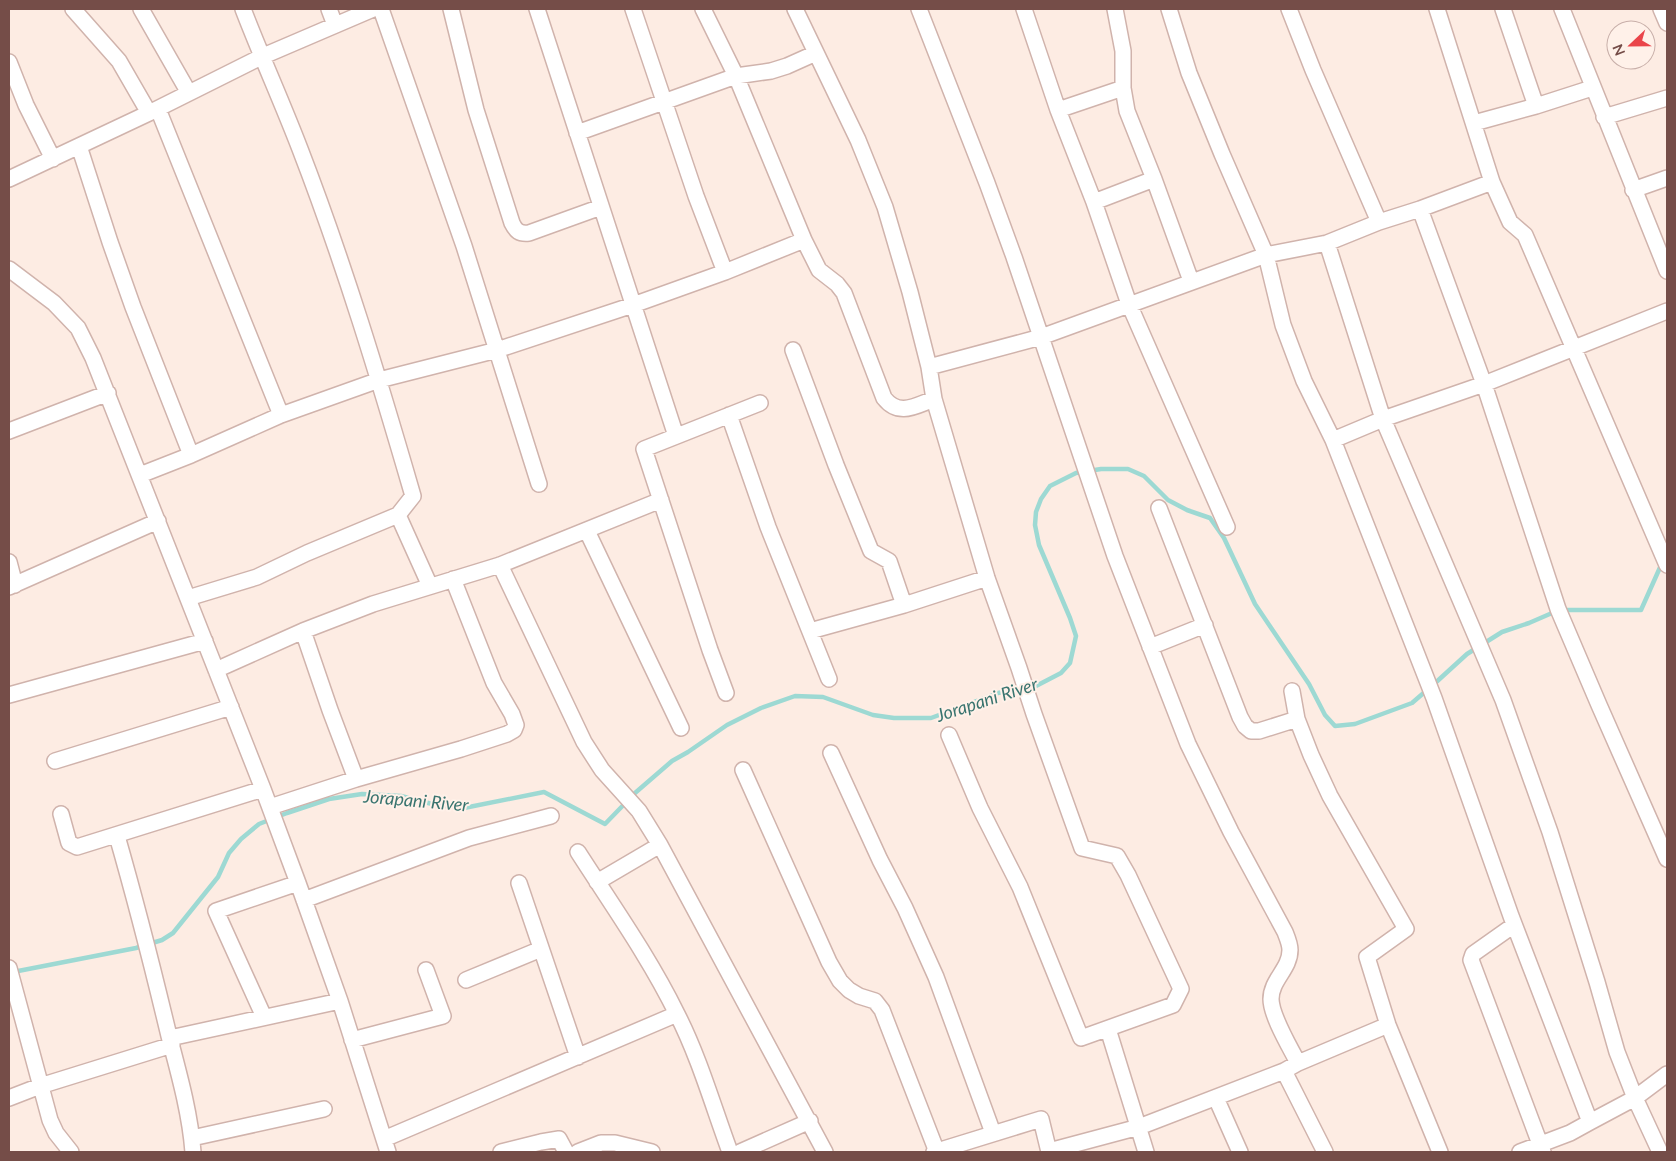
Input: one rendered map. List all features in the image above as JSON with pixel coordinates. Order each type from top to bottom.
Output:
[{"type":"street","points":[[73,9],[119,61],[154,111],[281,415]]},
{"type":"street","points":[[140,9],[189,94]]},
{"type":"street","points":[[188,598],[257,578],[307,553],[398,514],[413,496],[347,278],[300,148],[261,57],[243,9]]},
{"type":"street","points":[[329,9],[335,25]]},
{"type":"street","points":[[9,179],[154,111],[261,57],[373,9]]},
{"type":"street","points":[[381,9],[464,246],[539,484]]},
{"type":"street","points":[[451,9],[476,110],[516,231],[522,233],[529,232],[602,207]]},
{"type":"street","points":[[537,9],[676,436]]},
{"type":"street","points":[[633,9],[696,196],[725,272]]},
{"type":"street","points":[[703,9],[736,76],[804,240],[819,270],[837,284],[844,293],[884,398],[891,406],[898,409],[934,399]]},
{"type":"street","points":[[795,9],[858,140],[885,206],[910,292],[929,367],[934,399],[988,578],[1082,848],[1117,856],[1128,875],[1181,989],[1173,1005],[1081,1038],[1020,887],[980,808],[949,735]]},
{"type":"street","points":[[919,9],[987,183],[1115,556],[1188,744],[1231,832],[1285,932],[1291,948],[1289,961],[1274,987],[1271,999],[1291,1067],[1325,1152]]},
{"type":"street","points":[[1024,9],[1058,110],[1094,202],[1129,304],[1228,527]]},
{"type":"street","points":[[1115,9],[1123,51],[1123,88],[1127,111],[1191,281]]},
{"type":"street","points":[[1169,9],[1189,73],[1266,255],[1283,325],[1304,381],[1333,440],[1426,676],[1514,925],[1590,1122]]},
{"type":"street","points":[[1289,9],[1313,70],[1379,222]]},
{"type":"street","points":[[1437,9],[1492,182],[1510,222],[1525,234],[1666,562]]},
{"type":"street","points":[[1503,9],[1536,106]]},
{"type":"street","points":[[1562,9],[1592,88],[1667,271]]},
{"type":"street","points":[[1661,9],[1667,23]]},
{"type":"street","points":[[577,133],[736,76],[771,71],[816,53]]},
{"type":"street","points":[[9,62],[26,105],[54,159]]},
{"type":"street","points":[[1058,110],[1123,88]]},
{"type":"street","points":[[1474,123],[1592,88]]},
{"type":"street","points":[[1604,117],[1667,98]]},
{"type":"street","points":[[80,146],[130,298],[191,455]]},
{"type":"street","points":[[1633,190],[1667,178]]},
{"type":"street","points":[[1094,202],[1154,179]]},
{"type":"street","points":[[929,367],[1041,337],[1266,255],[1327,243],[1379,222],[1492,182]]},
{"type":"street","points":[[1420,209],[1484,384],[1558,609],[1667,859]]},
{"type":"street","points":[[140,475],[191,455],[281,415],[379,380],[497,350],[633,305],[725,272],[804,240]]},
{"type":"street","points":[[1327,243],[1383,419],[1503,700],[1550,832],[1617,1052],[1635,1098],[1660,1152]]},
{"type":"street","points":[[9,269],[54,303],[78,328],[93,358],[280,833],[340,1001],[386,1146],[578,1057],[677,1014]]},
{"type":"street","points":[[1333,440],[1383,419],[1484,384],[1667,310]]},
{"type":"street","points":[[793,350],[836,465],[871,551],[889,561],[904,605]]},
{"type":"street","points":[[9,431],[108,393]]},
{"type":"street","points":[[726,693],[644,449],[760,403]]},
{"type":"street","points":[[729,415],[768,527],[829,679]]},
{"type":"street","points":[[216,670],[303,631],[373,604],[500,565],[661,500]]},
{"type":"street","points":[[1160,508],[1245,726],[1251,731],[1259,731],[1297,718]]},
{"type":"street","points":[[398,514],[430,586]]},
{"type":"street","points":[[9,562],[12,586],[158,521]]},
{"type":"street","points":[[587,531],[681,728]]},
{"type":"street","points":[[500,565],[584,742],[602,770],[639,811],[660,845],[825,1152]]},
{"type":"street","points":[[810,631],[904,605],[988,578]]},
{"type":"street","points":[[271,810],[356,779],[461,749],[514,730],[516,725],[512,714],[494,683],[453,579]]},
{"type":"street","points":[[1150,647],[1205,625]]},
{"type":"street","points":[[303,631],[356,779]]},
{"type":"street","points":[[9,695],[205,641]]},
{"type":"street","points":[[1292,691],[1297,718],[1311,755],[1330,796],[1406,929],[1366,957],[1388,1025],[1440,1152]]},
{"type":"street","points":[[55,761],[231,707]]},
{"type":"street","points":[[831,753],[880,860],[906,908],[936,977],[993,1134]]},
{"type":"street","points":[[743,770],[833,968],[849,990],[859,996],[875,1001],[882,1010],[936,1152],[1041,1119],[1049,1151],[1139,1127],[1216,1098],[1388,1025]]},
{"type":"street","points":[[61,814],[68,839],[73,846],[77,847],[263,789]]},
{"type":"street","points":[[304,900],[469,838],[552,816]]},
{"type":"street","points":[[117,836],[150,954],[183,1087],[192,1145],[324,1109]]},
{"type":"street","points":[[597,882],[660,845]]},
{"type":"street","points":[[578,852],[632,934],[677,1014],[689,1040],[730,1152]]},
{"type":"street","points":[[264,1017],[216,911],[298,883]]},
{"type":"street","points":[[519,883],[578,1057]]},
{"type":"street","points":[[1514,925],[1473,954],[1471,960],[1541,1148]]},
{"type":"street","points":[[466,980],[541,949]]},
{"type":"street","points":[[352,1040],[443,1016],[426,970]]},
{"type":"street","points":[[11,977],[50,1120],[56,1133],[71,1152]]},
{"type":"street","points":[[9,1098],[171,1041],[264,1017],[340,1001]]},
{"type":"street","points":[[1108,1029],[1146,1152]]},
{"type":"street","points":[[1520,1152],[1541,1148],[1570,1133],[1635,1098],[1667,1074]]},
{"type":"street","points":[[1216,1098],[1240,1152]]},
{"type":"street","points":[[740,1152],[810,1121]]},
{"type":"street","points":[[501,1152],[560,1139],[566,1152]]},
{"type":"street","points":[[578,1152],[601,1143],[615,1143],[652,1152]]},
{"type":"waterway","name":"Jorapani River","points":[[13,972],[136,948],[162,940],[173,933],[218,877],[229,853],[241,839],[259,824],[329,799],[362,794],[401,796],[436,805],[464,808],[544,792],[605,824],[635,793],[672,761],[727,725],[761,708],[795,696],[823,697],[873,715],[894,718],[931,718],[998,693],[1036,686],[1061,673],[1070,663],[1076,636],[1039,545],[1035,525],[1036,512],[1041,499],[1050,486],[1076,473],[1101,469],[1128,469],[1144,476],[1168,500],[1187,510],[1210,518],[1224,538],[1255,604],[1309,684],[1325,715],[1335,726],[1355,724],[1412,703],[1427,690]]},
{"type":"waterway","name":"Jorapani River","points":[[1433,685],[1467,654],[1502,632],[1559,610],[1641,610],[1662,563]]}]
